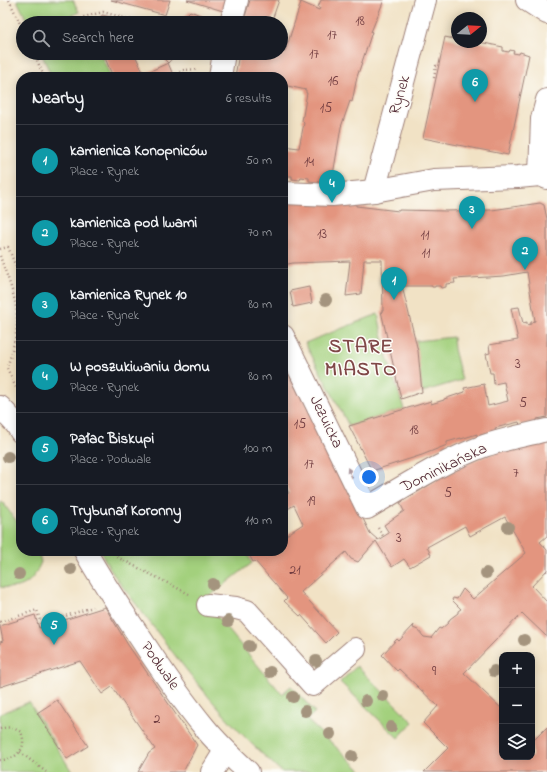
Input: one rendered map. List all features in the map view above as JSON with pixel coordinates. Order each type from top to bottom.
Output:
[{"type":"street","points":[[233,16],[237,0]]},
{"type":"street","name":"Rynek","points":[[374,191],[425,0]]},
{"type":"street","points":[[527,0],[547,13]]},
{"type":"street","points":[[221,72],[223,60]]},
{"type":"street","points":[[288,193],[332,195],[374,191],[434,180],[544,176],[542,119],[547,100]]},
{"type":"street","name":"Jezuicka","points":[[288,346],[367,508]]},
{"type":"street","points":[[0,407],[16,424]]},
{"type":"street","name":"Dominikańska","points":[[367,508],[450,461],[483,447],[547,430]]},
{"type":"street","name":"Podwale","points":[[88,556],[97,573],[163,672],[205,729],[248,772]]},
{"type":"street","points":[[208,604],[247,611],[313,686],[355,649]]},
{"type":"street","points":[[212,772],[226,751]]},
{"type":"path","points":[[9,0],[16,16]]},
{"type":"path","points":[[90,16],[103,12],[117,16]]},
{"type":"path","points":[[37,60],[42,72]]},
{"type":"path","points":[[434,78],[436,66],[438,66]]},
{"type":"path","points":[[180,72],[184,70],[200,69]]},
{"type":"path","points":[[0,249],[8,247],[16,267]]},
{"type":"path","points":[[0,256],[16,305]]},
{"type":"path","points":[[16,328],[7,368],[16,388]]},
{"type":"path","points":[[115,556],[208,604]]},
{"type":"path","points":[[0,622],[37,610],[41,624],[96,606]]},
{"type":"path","points":[[0,729],[10,727],[21,732],[24,742],[20,752],[5,760],[0,760]]},
{"type":"path","points":[[20,752],[46,772]]},
{"type":"green space","points":[[17,0],[73,0],[79,12],[71,16],[25,16]]},
{"type":"green space","points":[[44,60],[103,60],[109,72],[50,72]]},
{"type":"green space","points":[[378,314],[387,357],[404,409],[349,426],[305,343]]},
{"type":"green space","points":[[453,337],[454,349],[462,380],[422,392],[416,341]]},
{"type":"green space","points":[[0,501],[16,520],[16,556],[39,556],[41,562],[34,575],[26,584],[8,588],[0,587]]},
{"type":"green space","points":[[103,556],[248,556],[252,563],[210,596],[212,610],[282,694],[291,686],[315,712],[307,720],[363,772],[282,772],[245,737],[199,686],[117,579]]},
{"type":"green space","points":[[357,666],[413,722],[398,738],[340,682]]},
{"type":"green space","points":[[29,702],[72,772],[0,772],[0,714]]},
{"type":"building","points":[[111,0],[170,0],[165,15]]},
{"type":"building","points":[[187,0],[227,0],[223,11]]},
{"type":"building","points":[[250,0],[279,0],[273,16],[245,16]]},
{"type":"building","points":[[321,0],[384,0],[371,32],[357,77],[352,102],[350,101],[341,127],[332,181],[329,183],[309,181],[309,178],[301,177],[300,180],[292,179],[292,176],[288,176],[288,147],[299,148],[304,123],[302,121],[307,93],[306,90],[288,86],[288,72],[236,72],[238,60],[288,60],[288,43],[301,2],[319,10],[320,8],[318,7]]},
{"type":"building","points":[[190,11],[203,16],[185,16]]},
{"type":"building","points":[[445,37],[451,38],[451,48],[487,48],[487,44],[503,47],[503,51],[509,52],[510,50],[514,51],[513,53],[519,54],[520,52],[529,55],[508,155],[423,138]]},
{"type":"building","points":[[106,60],[137,60],[143,72],[111,72]]},
{"type":"building","points":[[168,63],[172,72],[148,72]]},
{"type":"building","points":[[288,200],[356,204],[356,206],[399,211],[492,210],[540,203],[544,205],[547,219],[547,417],[537,419],[538,422],[520,425],[519,422],[495,428],[496,431],[477,436],[477,434],[447,442],[447,445],[422,455],[372,471],[349,426],[431,401],[431,404],[444,400],[465,392],[464,388],[484,384],[488,406],[508,401],[504,382],[494,384],[493,373],[490,373],[486,354],[490,353],[489,345],[518,340],[511,308],[519,307],[523,323],[527,322],[527,325],[535,321],[527,272],[504,276],[454,279],[455,283],[446,284],[446,287],[441,288],[440,286],[402,286],[418,351],[422,392],[401,399],[381,311],[383,311],[382,260],[364,260],[361,294],[346,296],[350,261],[288,264]]},
{"type":"building","points":[[309,287],[312,303],[293,307],[290,291]]},
{"type":"building","points":[[288,365],[370,533],[378,540],[389,533],[384,525],[404,511],[400,503],[442,477],[477,459],[547,435],[547,536],[540,542],[547,550],[547,570],[532,586],[547,602],[547,637],[522,613],[464,673],[499,706],[499,760],[535,760],[535,739],[547,727],[547,772],[424,772],[448,748],[423,723],[438,706],[399,669],[397,671],[382,655],[397,639],[399,641],[414,625],[413,628],[418,630],[424,637],[431,638],[439,628],[441,629],[448,623],[450,619],[461,609],[452,600],[453,598],[457,599],[463,589],[473,599],[526,553],[505,517],[470,536],[465,526],[427,547],[431,555],[410,567],[404,559],[392,567],[376,541],[358,562],[351,559],[346,552],[301,592],[337,632],[326,643],[301,615],[300,616],[284,601],[287,598],[255,561],[253,562],[250,556],[288,556],[288,534],[303,524],[294,505],[288,509]]},
{"type":"building","points":[[105,607],[128,645],[197,745],[183,772],[138,772],[149,753],[155,749],[112,687],[102,694],[80,661],[0,687],[0,642],[3,641],[0,626],[35,615],[39,628]]},
{"type":"building","points":[[57,700],[88,746],[67,759],[37,713]]},
{"type":"place","name":"Trybunał Koronny","points":[[475,102]]},
{"type":"place","name":"W poszukiwaniu domu","points":[[332,203]]},
{"type":"place","name":"kamienica Rynek 10","points":[[472,229]]},
{"type":"place","name":"kamienica pod lwami","points":[[525,270]]},
{"type":"place","name":"kamienica Konopniców","points":[[394,300]]},
{"type":"place","name":"Pałac Biskupi","points":[[54,645]]},
{"type":"district","name":"STARE MIASTO","points":[[361,358]]}]
